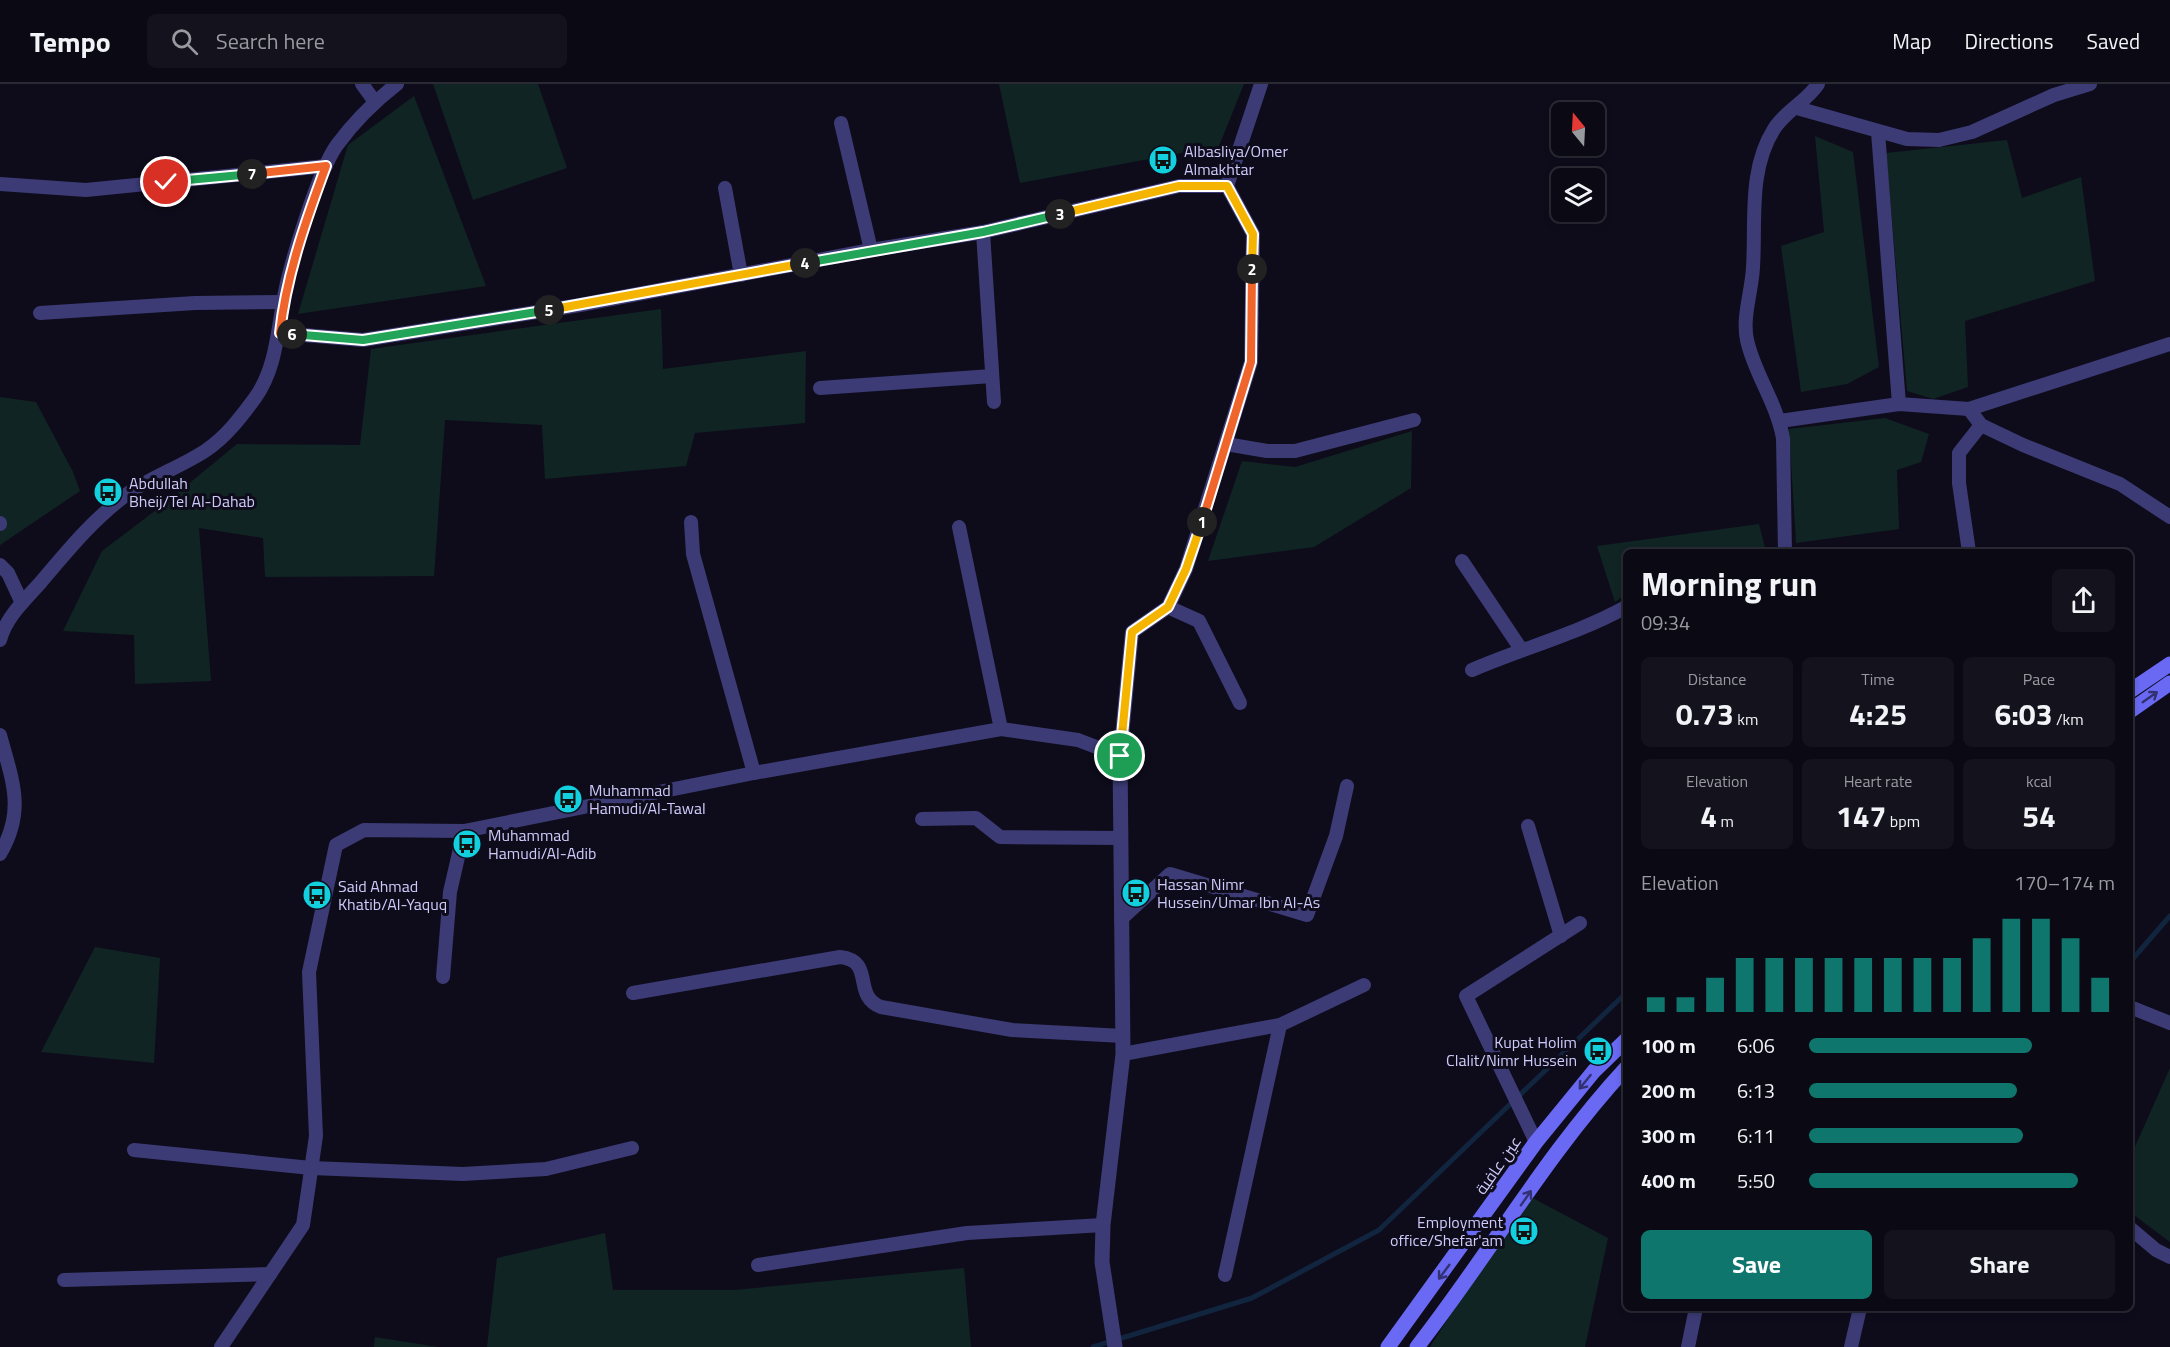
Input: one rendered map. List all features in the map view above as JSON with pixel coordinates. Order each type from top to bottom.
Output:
[{"type":"main road","points":[[2133,689],[2170,663]]},
{"type":"main road","points":[[2133,709],[2170,683]]},
{"type":"main road","name":"عين عافية","points":[[1388,1347],[1536,1142],[1594,1071],[1623,1043]]},
{"type":"main road","points":[[1417,1347],[1465,1286],[1594,1103],[1623,1071]]},
{"type":"street","points":[[362,84],[375,102]]},
{"type":"street","points":[[0,640],[4,626],[22,603],[103,513],[159,474],[206,450],[233,427],[257,395],[272,365],[280,333],[283,302],[309,212],[326,166],[336,147],[375,102],[397,84]]},
{"type":"street","points":[[1115,1347],[1102,1262],[1103,1225],[1123,1054],[1120,756],[1132,632],[1168,607],[1186,569],[1251,362],[1253,234],[1227,186],[1261,84]]},
{"type":"street","points":[[1785,549],[1784,438],[1780,421],[1751,356],[1746,337],[1753,269],[1754,195],[1759,170],[1773,130],[1782,119],[1810,96],[1818,84]]},
{"type":"street","points":[[1797,108],[1907,139],[1939,140],[1972,132],[2054,95],[2090,84]]},
{"type":"street","points":[[841,123],[871,250]]},
{"type":"street","points":[[1878,132],[1899,404]]},
{"type":"street","points":[[0,184],[86,190],[326,166]]},
{"type":"street","points":[[280,333],[363,340],[983,232],[1179,186],[1227,186]]},
{"type":"street","points":[[724,188],[741,275]]},
{"type":"street","points":[[983,232],[994,402]]},
{"type":"street","points":[[40,313],[195,303],[283,302]]},
{"type":"street","points":[[1780,421],[1899,404],[1969,409],[2170,344]]},
{"type":"street","points":[[820,388],[992,376]]},
{"type":"street","points":[[1969,409],[1981,425],[2023,445],[2120,484],[2170,517]]},
{"type":"street","points":[[1226,444],[1268,451],[1295,451],[1414,420]]},
{"type":"street","points":[[1969,549],[1959,483],[1959,453],[1981,425]]},
{"type":"street","points":[[691,522],[693,554],[753,773]]},
{"type":"street","points":[[959,526],[1001,729]]},
{"type":"street","points":[[1462,561],[1521,649]]},
{"type":"street","points":[[0,565],[8,573],[22,603]]},
{"type":"street","points":[[1168,607],[1199,621],[1240,703]]},
{"type":"street","points":[[1472,670],[1521,649],[1598,622],[1623,609]]},
{"type":"street","points":[[221,1347],[303,1225],[316,1136],[309,972],[336,845],[364,830],[464,831],[753,773],[1001,729],[1078,740],[1120,756]]},
{"type":"street","points":[[0,735],[16,799],[12,823],[0,854]]},
{"type":"street","points":[[1121,919],[1170,874],[1307,915],[1336,836],[1347,786]]},
{"type":"street","points":[[921,819],[976,818],[1000,837],[1120,838]]},
{"type":"street","points":[[1528,826],[1561,936]]},
{"type":"street","points":[[443,977],[450,892],[464,831]]},
{"type":"street","points":[[1536,1142],[1466,996],[1580,923]]},
{"type":"street","points":[[633,993],[840,957],[853,958],[858,963],[870,1003],[881,1007],[1012,1030],[1123,1036]]},
{"type":"street","points":[[1123,1054],[1280,1025],[1364,985]]},
{"type":"street","points":[[2133,1008],[2170,1023]]},
{"type":"street","points":[[1226,1275],[1280,1025]]},
{"type":"street","points":[[134,1150],[311,1168],[463,1174],[546,1169],[632,1148]]},
{"type":"street","points":[[758,1266],[968,1233],[1103,1225]]},
{"type":"street","points":[[2133,1231],[2156,1250],[2170,1257]]},
{"type":"street","points":[[64,1280],[270,1274]]},
{"type":"street","points":[[1688,1347],[1695,1311]]},
{"type":"street","points":[[1851,1347],[1859,1311]]},
{"type":"green space","points":[[433,84],[538,84],[567,168],[473,200]]},
{"type":"green space","points":[[999,84],[1244,84],[1219,146],[1020,183]]},
{"type":"green space","points":[[414,96],[486,286],[298,314],[348,145]]},
{"type":"green space","points":[[1815,136],[1853,152],[1879,367],[1847,384],[1801,392],[1781,246],[1824,232]]},
{"type":"green space","points":[[2007,140],[2022,198],[2081,177],[2095,281],[1965,321],[1968,387],[1933,399],[1907,391],[1886,153]]},
{"type":"green space","points":[[661,309],[663,369],[806,351],[805,423],[695,433],[686,466],[545,479],[542,425],[445,420],[434,576],[265,577],[263,538],[199,528],[211,681],[135,684],[134,635],[63,631],[102,551],[237,444],[360,445],[371,349]]},
{"type":"green space","points":[[0,397],[36,402],[73,472],[80,491],[0,545]]},
{"type":"green space","points":[[1885,418],[1929,434],[1921,462],[1897,470],[1899,529],[1796,543],[1789,429]]},
{"type":"green space","points":[[1412,431],[1411,488],[1314,547],[1208,561],[1242,461],[1295,467]]},
{"type":"green space","points":[[1759,524],[1765,549],[1623,549],[1623,596],[1615,602],[1597,546]]},
{"type":"green space","points":[[95,947],[160,958],[154,1063],[41,1052]]},
{"type":"green space","points":[[2170,1068],[2170,1242],[2133,1214],[2133,1151]]},
{"type":"green space","points":[[1527,1195],[1608,1238],[1585,1347],[1430,1347]]},
{"type":"green space","points":[[605,1233],[613,1290],[734,1290],[964,1268],[971,1347],[487,1347],[497,1258]]},
{"type":"green space","points":[[375,1337],[438,1347],[374,1347]]},
{"type":"waterway","points":[[2133,959],[2170,916]]},
{"type":"waterway","points":[[1093,1347],[1252,1298],[1379,1230],[1623,996]]},
{"type":"place","name":"Albasliya/Omer Almakhtar","points":[[1163,160]]},
{"type":"place","name":"Abdullah Bheij/Tel Al-Dahab","points":[[108,492]]},
{"type":"place","name":"Muhammad Hamudi/Al-Tawal","points":[[568,799]]},
{"type":"place","name":"Muhammad Hamudi/Al-Adib","points":[[467,844]]},
{"type":"place","name":"Hassan Nimr Hussein/Umar Ibn Al-As","points":[[1136,893]]},
{"type":"place","name":"Said Ahmad Khatib/Al-Yaquq","points":[[317,895]]},
{"type":"place","name":"Kupat Holim Clalit/Nimr Hussein","points":[[1598,1051]]},
{"type":"place","name":"Employment office/Shefar'am","points":[[1524,1231]]},
{"type":"route","points":[[166,182],[326,166],[309,212],[283,302],[280,333],[363,340],[580,305],[871,250],[983,232],[1179,186],[1227,186],[1253,234],[1251,362],[1186,569],[1168,607],[1132,632],[1120,756]]}]
